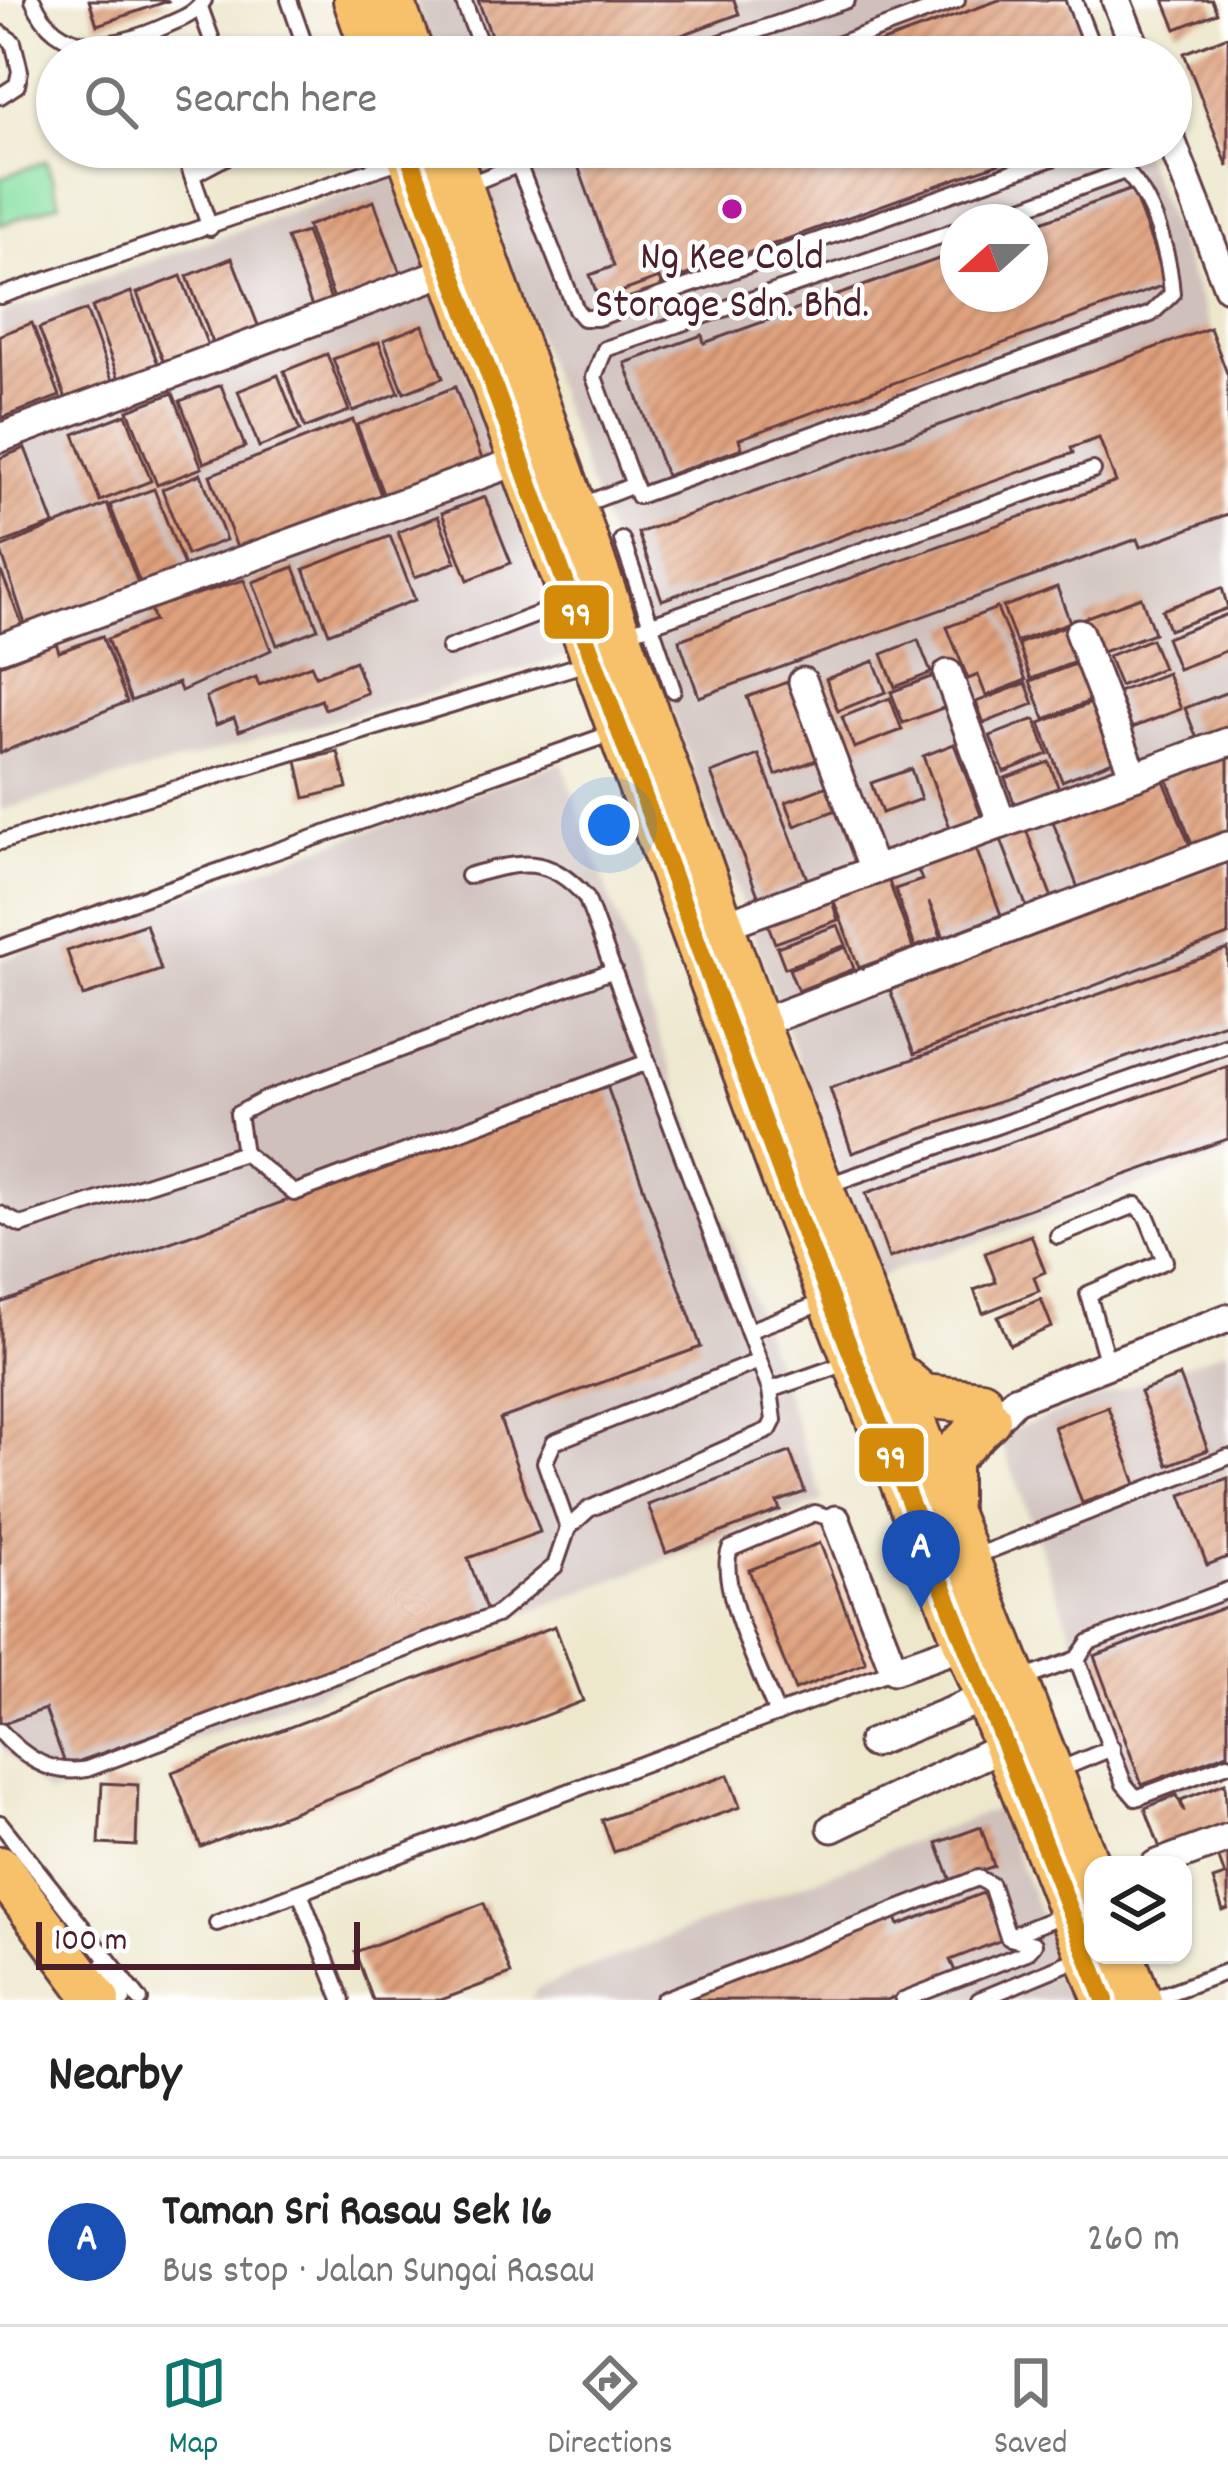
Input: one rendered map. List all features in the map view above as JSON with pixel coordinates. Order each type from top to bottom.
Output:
[{"type":"main road","points":[[355,0],[368,36]]},
{"type":"main road","points":[[392,0],[405,36]]},
{"type":"main road","points":[[425,168],[450,270],[570,603],[620,641]]},
{"type":"main road","points":[[441,168],[462,187],[721,926],[820,1187],[871,1364],[903,1440],[965,1645],[1001,1689],[1052,1772],[1084,1856]]},
{"type":"main road","points":[[620,641],[618,731],[830,1300],[871,1364],[923,1396],[995,1407]]},
{"type":"main road","points":[[995,1407],[949,1459],[947,1493],[1001,1689],[1005,1744],[1068,1912],[1084,1931]]},
{"type":"main road","points":[[903,1440],[963,1544]]},
{"type":"main road","points":[[20,1871],[99,2000]]},
{"type":"main road","points":[[1104,1964],[1105,2000]]},
{"type":"main road","points":[[1112,1964],[1144,2000]]},
{"type":"street","points":[[1117,0],[1130,36]]},
{"type":"street","points":[[1182,168],[1228,286]]},
{"type":"street","points":[[0,438],[450,270]]},
{"type":"street","points":[[0,648],[518,461]]},
{"type":"street","points":[[1079,633],[1134,776]]},
{"type":"street","points":[[948,674],[1001,824]]},
{"type":"street","points":[[803,682],[874,870]]},
{"type":"street","points":[[721,926],[1228,742]]},
{"type":"street","points":[[757,1024],[1228,846]]},
{"type":"street","points":[[903,1440],[1228,1318]]},
{"type":"street","points":[[836,1520],[894,1670],[965,1645]]},
{"type":"street","points":[[872,1743],[1001,1689]]},
{"type":"street","points":[[832,1828],[1005,1744]]},
{"type":"street","points":[[1179,1856],[1228,1838]]},
{"type":"lane","points":[[33,0],[55,32],[64,36]]},
{"type":"lane","points":[[289,0],[302,36]]},
{"type":"lane","points":[[463,0],[477,36]]},
{"type":"lane","points":[[740,36],[845,0]]},
{"type":"lane","points":[[860,36],[957,0]]},
{"type":"lane","points":[[1074,0],[1088,36]]},
{"type":"lane","points":[[141,36],[202,4],[212,36]]},
{"type":"lane","points":[[0,33],[13,42],[20,70],[17,86],[0,96]]},
{"type":"lane","points":[[190,168],[210,228]]},
{"type":"lane","points":[[192,175],[205,168]]},
{"type":"lane","points":[[0,296],[210,228],[372,168]]},
{"type":"lane","points":[[462,187],[508,168]]},
{"type":"lane","points":[[520,168],[576,310],[583,318],[597,318],[1024,168]]},
{"type":"lane","points":[[940,236],[605,350],[594,377],[638,496],[1151,314],[1172,294],[1170,263],[1139,185],[1125,171],[1032,204]]},
{"type":"lane","points":[[0,842],[620,641],[1093,470]]},
{"type":"lane","points":[[574,508],[634,485]]},
{"type":"lane","points":[[622,540],[620,641],[673,690]]},
{"type":"lane","points":[[449,648],[570,603]]},
{"type":"lane","points":[[0,948],[618,731]]},
{"type":"lane","points":[[0,1731],[25,1760],[66,1771],[87,1769],[496,1615],[554,1566],[568,1528],[600,1502],[758,1438],[774,1420],[770,1390],[586,897],[562,871],[508,865],[468,876]]},
{"type":"lane","points":[[614,970],[264,1100],[238,1114],[244,1153],[295,1193],[648,1062]]},
{"type":"lane","points":[[820,1187],[1228,1045]]},
{"type":"lane","points":[[0,1214],[21,1225],[244,1153]]},
{"type":"lane","points":[[1058,1236],[1136,1205],[1159,1242],[1165,1261],[1088,1294],[1108,1364]]},
{"type":"lane","points":[[748,1331],[830,1300]]},
{"type":"lane","points":[[568,1528],[545,1462],[554,1442],[759,1361]]},
{"type":"lane","points":[[770,1390],[871,1364]]},
{"type":"lane","points":[[963,1544],[1228,1457]]},
{"type":"lane","points":[[777,1714],[735,1604],[726,1560],[730,1550],[815,1513],[836,1520]]},
{"type":"lane","points":[[1001,1689],[1078,1659],[1088,1642],[1228,1590]]},
{"type":"lane","points":[[1078,1659],[1124,1784],[1136,1798],[1228,1764]]},
{"type":"lane","points":[[217,1923],[894,1670]]},
{"type":"lane","points":[[1052,1772],[1112,1748]]},
{"type":"lane","points":[[0,1823],[20,1871],[87,1933],[140,2000]]},
{"type":"lane","points":[[663,2000],[978,1878],[991,1885],[1008,1937]]},
{"type":"lane","points":[[300,1893],[342,2000]]},
{"type":"lane","points":[[1008,1937],[1068,1912]]},
{"type":"lane","points":[[87,1933],[123,2000]]},
{"type":"lane","points":[[903,2000],[1027,1952],[1034,1944],[1008,1937]]},
{"type":"lane","points":[[979,2000],[1084,1962]]},
{"type":"lane","points":[[1144,2000],[1228,1971]]},
{"type":"shaded area","points":[[415,0],[1082,0],[1096,36],[428,36]]},
{"type":"shaded area","points":[[476,168],[1148,168],[1228,371],[1228,1154],[877,1277]]},
{"type":"shaded area","points":[[395,176],[569,656],[0,810],[0,314]]},
{"type":"shaded area","points":[[562,762],[823,1500],[48,1795],[0,1746],[0,961]]},
{"type":"shaded area","points":[[1228,1349],[1228,1773],[1136,1807],[999,1435]]},
{"type":"shaded area","points":[[818,1522],[828,1526],[882,1668],[780,1706],[733,1577],[732,1557]]},
{"type":"shaded area","points":[[997,1808],[1074,2000],[532,2000],[536,1989]]},
{"type":"green space","points":[[36,165],[48,168],[60,203],[0,225],[0,178]]},
{"type":"building","points":[[89,0],[167,0],[168,1],[97,25]]},
{"type":"building","points":[[478,0],[734,0],[739,14],[679,36],[491,36]]},
{"type":"building","points":[[999,0],[1070,0],[1083,36],[899,36]]},
{"type":"building","points":[[1164,0],[1212,0],[1217,13],[1176,29]]},
{"type":"building","points":[[1228,36],[1228,167],[1192,74],[1192,50]]},
{"type":"building","name":"Ng Kee Cold Storage Sdn. Bhd.","points":[[579,168],[986,168],[661,284],[659,278],[599,300],[590,275],[614,266]]},
{"type":"building","points":[[1132,189],[1167,284],[739,439],[742,448],[666,476],[625,363],[702,335],[704,343],[940,258],[940,312],[1048,312],[1048,219]]},
{"type":"building","points":[[374,201],[400,273],[394,283],[336,304],[307,226]]},
{"type":"building","points":[[306,232],[334,308],[315,315],[287,238]]},
{"type":"building","points":[[232,258],[261,333],[216,351],[187,276]]},
{"type":"building","points":[[181,276],[210,351],[166,368],[137,293]]},
{"type":"building","points":[[131,292],[161,372],[122,387],[92,307]]},
{"type":"building","points":[[86,310],[116,391],[70,409],[39,328]]},
{"type":"building","points":[[32,323],[60,396],[2,418],[0,335]]},
{"type":"building","points":[[423,325],[443,378],[404,393],[384,340]]},
{"type":"building","points":[[1210,328],[1228,376],[1228,514],[1140,547],[1137,539],[699,697],[679,640],[1116,482],[1099,438],[1071,448],[1073,453],[662,600],[638,533]]},
{"type":"building","points":[[379,342],[399,393],[353,411],[333,359]]},
{"type":"building","points":[[327,354],[349,411],[305,428],[284,371]]},
{"type":"building","points":[[278,375],[300,431],[259,447],[238,391]]},
{"type":"building","points":[[221,385],[245,447],[204,463],[180,401]]},
{"type":"building","points":[[455,387],[484,464],[385,499],[357,425]]},
{"type":"building","points":[[173,393],[202,468],[157,485],[128,410]]},
{"type":"building","points":[[126,414],[151,481],[100,501],[74,434]]},
{"type":"building","points":[[353,420],[382,498],[239,553],[210,475]]},
{"type":"building","points":[[25,448],[54,524],[0,544],[0,458]]},
{"type":"building","points":[[201,474],[226,540],[187,555],[162,489]]},
{"type":"building","points":[[154,489],[184,566],[140,583],[110,505]]},
{"type":"building","points":[[485,497],[511,563],[468,580],[442,513]]},
{"type":"building","points":[[107,504],[138,583],[26,627],[0,548]]},
{"type":"building","points":[[438,516],[456,562],[415,577],[398,532]]},
{"type":"building","points":[[390,536],[415,600],[329,633],[304,569]]},
{"type":"building","points":[[294,567],[318,629],[277,645],[253,582]]},
{"type":"building","points":[[0,569],[23,627],[0,635]]},
{"type":"building","points":[[244,580],[271,650],[181,691],[178,683],[131,701],[107,639],[154,621],[150,608]]},
{"type":"building","points":[[1057,587],[1070,622],[1016,642],[1003,607]]},
{"type":"building","points":[[1222,588],[1228,608],[1169,630],[1162,610]]},
{"type":"building","points":[[1141,597],[1154,633],[1097,654],[1084,618]]},
{"type":"building","points":[[997,608],[1026,680],[986,696],[978,675],[968,679],[947,627]]},
{"type":"building","points":[[1228,614],[1228,650],[1178,669],[1166,638]]},
{"type":"building","points":[[1070,624],[1083,659],[1031,679],[1018,644]]},
{"type":"building","points":[[102,636],[127,702],[0,753],[0,665],[56,643],[59,652]]},
{"type":"building","points":[[1151,639],[1163,668],[1120,686],[1108,656]]},
{"type":"building","points":[[918,640],[931,673],[895,687],[882,654]]},
{"type":"building","points":[[355,661],[367,693],[325,709],[321,700],[239,731],[234,718],[216,725],[206,697],[256,677],[259,685],[311,665],[316,676]]},
{"type":"building","points":[[874,661],[886,692],[838,711],[826,679]]},
{"type":"building","points":[[1083,661],[1098,698],[1045,719],[1030,681]]},
{"type":"building","points":[[1167,673],[1181,709],[1132,728],[1118,692]]},
{"type":"building","points":[[939,674],[951,705],[903,723],[891,692]]},
{"type":"building","points":[[798,678],[827,756],[776,775],[747,697]]},
{"type":"building","points":[[1026,683],[1034,704],[984,723],[976,702]]},
{"type":"building","points":[[1228,692],[1228,729],[1198,741],[1185,708]]},
{"type":"building","points":[[890,698],[902,730],[854,748],[842,717]]},
{"type":"building","points":[[1091,703],[1113,761],[1062,781],[1040,723]]},
{"type":"building","points":[[1035,719],[1048,754],[1004,772],[990,736]]},
{"type":"building","points":[[954,744],[982,818],[951,830],[923,756]]},
{"type":"building","points":[[338,752],[347,788],[305,798],[297,761]]},
{"type":"building","points":[[759,755],[807,879],[759,898],[711,773]]},
{"type":"building","points":[[1228,759],[1228,836],[1193,847],[1166,776]]},
{"type":"building","points":[[1049,762],[1060,792],[1016,808],[1005,778]]},
{"type":"building","points":[[911,769],[921,799],[882,813],[871,783]]},
{"type":"building","points":[[1163,778],[1190,846],[1078,888],[1053,822]]},
{"type":"building","points":[[838,782],[847,806],[795,826],[786,802]]},
{"type":"building","points":[[1025,827],[1052,898],[1027,908],[1000,837]]},
{"type":"building","points":[[975,846],[1001,915],[944,937],[929,902],[941,937],[915,947],[895,889],[922,880],[917,868]]},
{"type":"building","points":[[1228,862],[1228,935],[914,1054],[890,990]]},
{"type":"building","points":[[887,876],[913,948],[859,968],[832,896]]},
{"type":"building","points":[[831,898],[838,920],[775,943],[767,922]]},
{"type":"building","points":[[146,924],[161,970],[83,996],[67,951]]},
{"type":"building","points":[[838,925],[846,945],[785,968],[777,947]]},
{"type":"building","points":[[846,947],[854,969],[798,991],[789,969]]},
{"type":"building","points":[[1228,949],[1228,1022],[852,1153],[830,1088]]},
{"type":"building","points":[[1228,1066],[1228,1139],[889,1258],[866,1193]]},
{"type":"building","points":[[607,1086],[701,1347],[500,1419],[540,1532],[468,1558],[488,1615],[66,1766],[45,1709],[0,1725],[0,1303]]},
{"type":"building","points":[[1031,1235],[1045,1272],[1034,1277],[1039,1291],[983,1313],[974,1290],[996,1282],[985,1253]]},
{"type":"building","points":[[1041,1299],[1052,1327],[1010,1345],[998,1317]]},
{"type":"building","points":[[1180,1376],[1208,1450],[1168,1465],[1140,1392]]},
{"type":"building","points":[[1108,1407],[1136,1484],[1082,1503],[1054,1427]]},
{"type":"building","points":[[790,1452],[805,1492],[777,1502],[780,1510],[666,1553],[648,1505]]},
{"type":"building","points":[[1228,1478],[1228,1557],[1207,1565],[1181,1495]]},
{"type":"building","points":[[820,1543],[866,1663],[795,1690],[749,1570]]},
{"type":"building","points":[[1228,1606],[1228,1753],[1142,1785],[1094,1656]]},
{"type":"building","points":[[555,1626],[583,1701],[201,1847],[172,1772]]},
{"type":"building","points":[[728,1775],[740,1807],[614,1852],[602,1820]]},
{"type":"building","points":[[102,1783],[138,1785],[136,1846],[99,1844]]},
{"type":"building","points":[[1225,1783],[1228,1836],[1199,1847],[1194,1835],[1160,1848],[1145,1808],[1177,1795],[1184,1812],[1181,1800]]},
{"type":"building","points":[[981,1827],[994,1866],[951,1881],[937,1843]]},
{"type":"building","points":[[1228,1849],[1228,1909],[1223,1911],[1213,1880],[1225,1876],[1217,1853]]},
{"type":"building","points":[[983,1893],[1002,1940],[950,1960],[956,1973],[887,2000],[698,2000],[694,1989],[893,1911],[899,1925]]},
{"type":"building","points":[[484,1903],[511,1974],[441,2000],[373,2000],[355,1952]]},
{"type":"transit line","name":"99","points":[[414,168],[791,1199],[1105,2000]]},
{"type":"place","name":"Ng Kee Cold Storage Sdn. Bhd.","points":[[732,209]]},
{"type":"place","name":"Taman Sri Rasau Sek 16","points":[[921,1609]]}]
